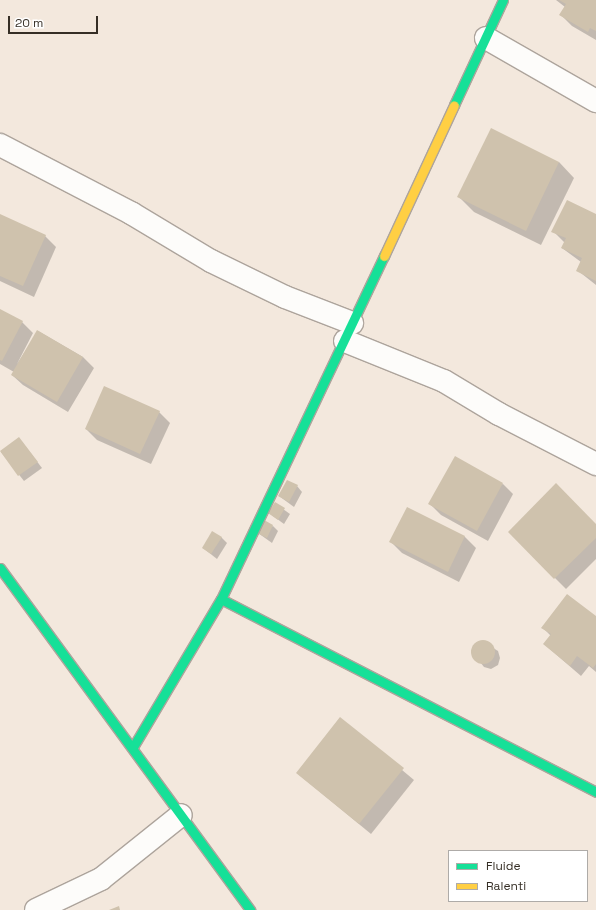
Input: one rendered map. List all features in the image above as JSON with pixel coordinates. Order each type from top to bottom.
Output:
[{"type":"street","points":[[133,747],[221,599],[349,332],[503,0]]},
{"type":"street","points":[[486,38],[596,101]]},
{"type":"street","points":[[0,145],[130,213],[211,261],[285,297],[444,381],[498,414],[596,464]]},
{"type":"street","points":[[0,568],[133,747],[250,910]]},
{"type":"street","points":[[221,599],[596,792]]},
{"type":"street","points":[[36,910],[101,879],[181,815]]},
{"type":"building","points":[[559,0],[596,0],[596,31],[590,28],[588,32],[559,15],[566,4]]},
{"type":"building","points":[[491,128],[559,162],[526,231],[457,197]]},
{"type":"building","points":[[567,200],[596,214],[596,281],[576,271],[582,258],[561,248],[566,238],[551,232]]},
{"type":"building","points":[[0,214],[46,235],[23,286],[0,276]]},
{"type":"building","points":[[0,309],[23,321],[2,361],[0,360]]},
{"type":"building","points":[[37,330],[83,357],[57,402],[11,375]]},
{"type":"building","points":[[104,386],[160,411],[140,454],[85,429]]},
{"type":"building","points":[[19,437],[38,462],[18,476],[0,451]]},
{"type":"building","points":[[455,456],[503,483],[477,531],[428,504]]},
{"type":"building","points":[[287,480],[298,485],[289,502],[278,496]]},
{"type":"building","points":[[556,483],[596,524],[596,538],[554,579],[508,532]]},
{"type":"building","points":[[275,502],[285,508],[278,520],[268,513]]},
{"type":"building","points":[[407,507],[465,536],[448,572],[389,542]]},
{"type":"building","points":[[264,520],[273,525],[267,538],[257,533]]},
{"type":"building","points":[[212,531],[222,537],[211,554],[202,548]]},
{"type":"building","points":[[567,594],[596,616],[596,664],[593,668],[577,656],[570,666],[543,644],[551,634],[541,628]]},
{"type":"building","points":[[483,640],[488,641],[494,647],[494,657],[488,663],[483,664],[478,663],[472,657],[471,652],[472,647],[478,641]]},
{"type":"building","points":[[340,717],[404,768],[359,824],[296,773]]},
{"type":"building","points":[[119,906],[120,910],[109,910]]},
{"type":"traffic: fast","points":[[454,105],[503,0]]},
{"type":"traffic: fast","points":[[133,747],[221,599],[384,256]]},
{"type":"traffic: fast","points":[[0,568],[250,910]]},
{"type":"traffic: fast","points":[[221,599],[596,792]]},
{"type":"traffic: slow","points":[[384,256],[454,105]]}]
